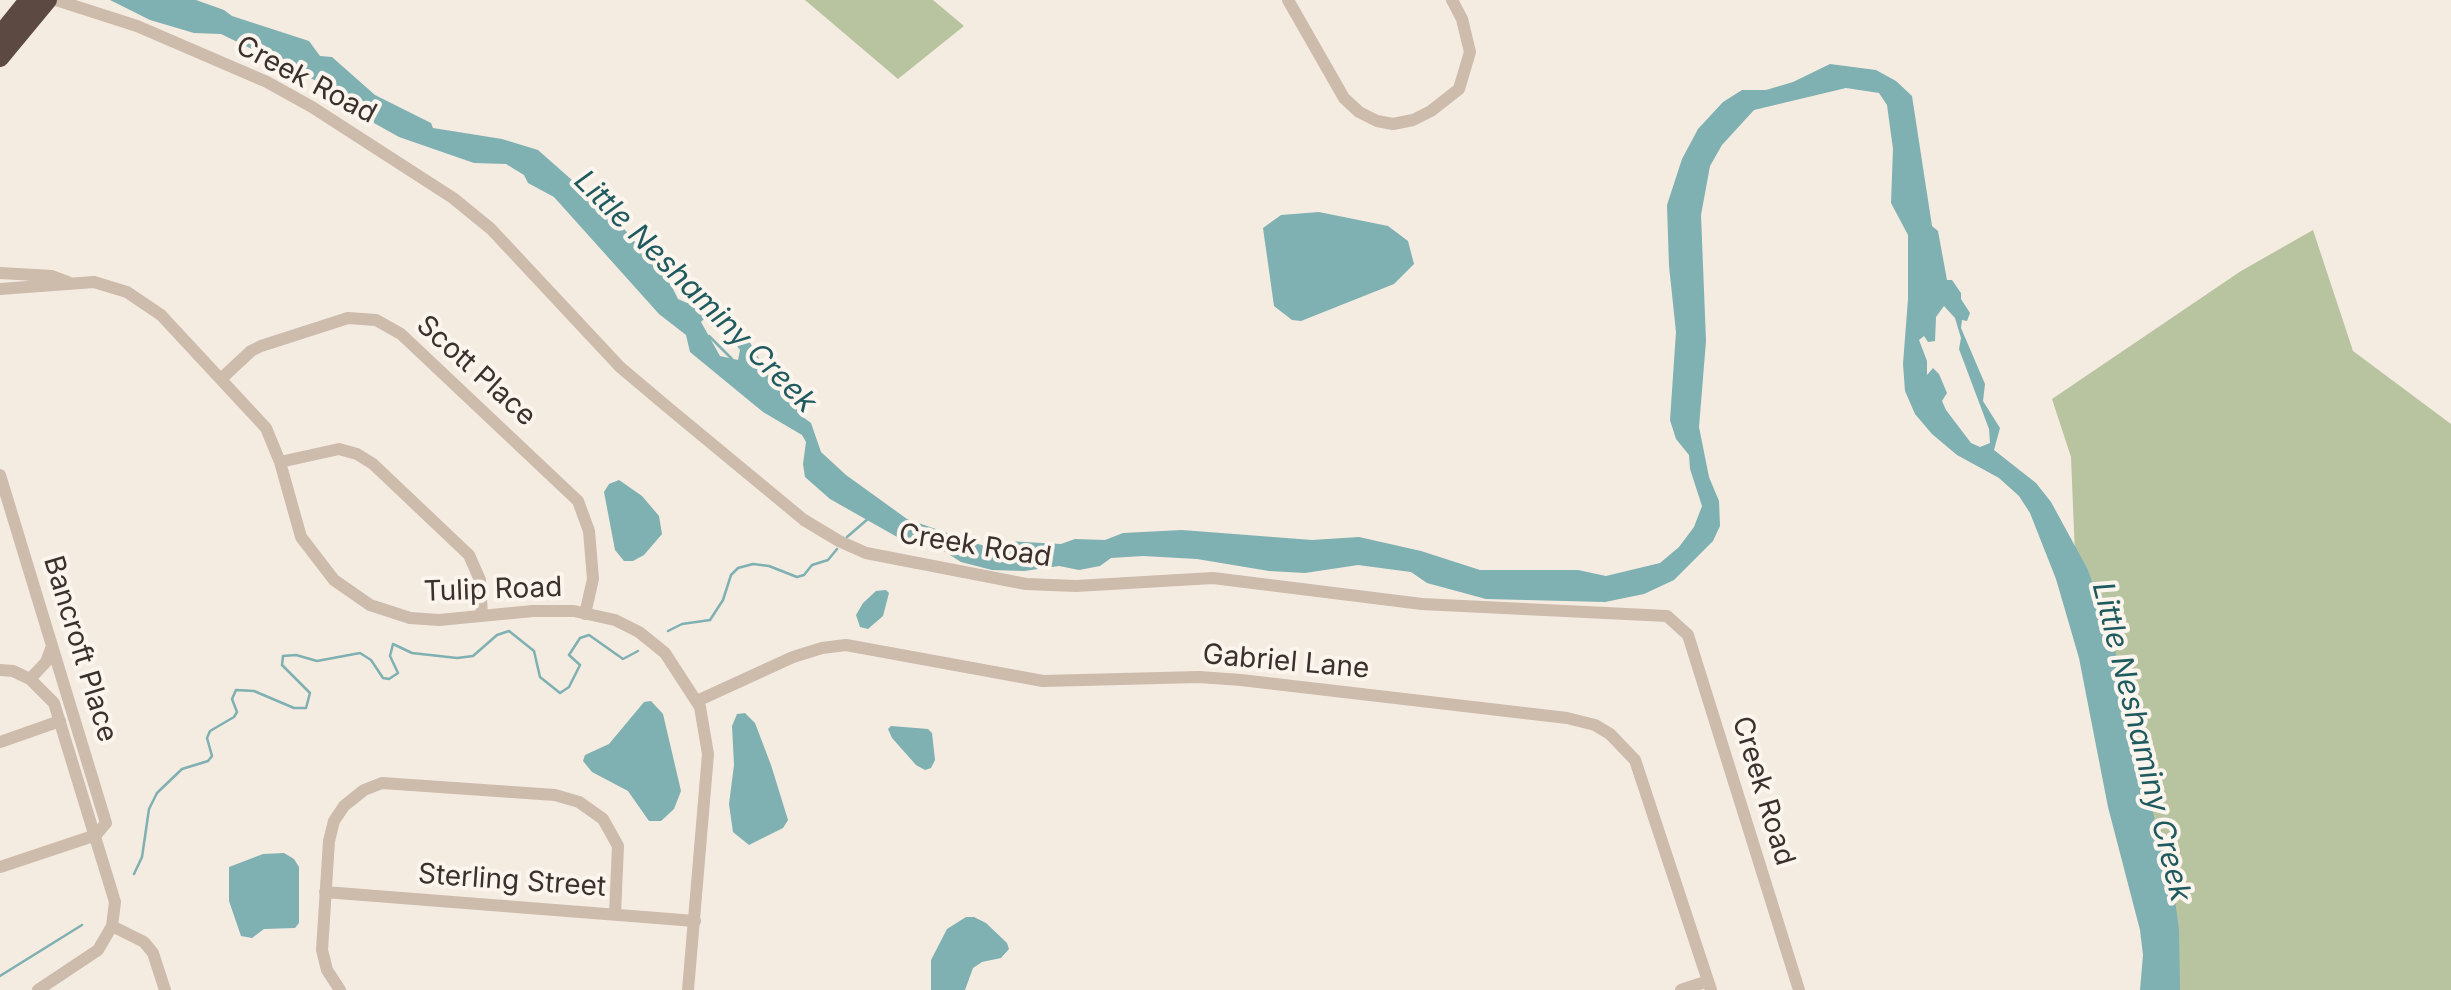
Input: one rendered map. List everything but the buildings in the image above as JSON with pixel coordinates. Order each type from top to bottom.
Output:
[{"type":"highway","points":[[0,35],[34,4]]},
{"type":"highway","points":[[0,58],[34,4]]},
{"type":"street","name":"Creek Road","points":[[56,0],[136,26],[267,82],[312,106],[453,198],[491,230],[600,347],[658,399],[804,520],[866,552],[1038,585],[1212,578],[1422,604],[1667,616],[1688,635],[1798,990]]},
{"type":"street","points":[[1288,0],[1344,98],[1359,112],[1393,124],[1431,111],[1458,89],[1470,52],[1462,19],[1452,0]]},
{"type":"street","name":"Tulip Road","points":[[0,273],[52,276],[70,283]]},
{"type":"street","name":"Tulip Road","points":[[0,290],[70,283],[110,286],[144,301],[266,428],[301,536],[323,568],[345,588],[385,612],[439,620],[554,610],[615,620],[652,641],[676,667],[697,701],[708,754],[688,990]]},
{"type":"street","name":"Scott Place","points":[[222,378],[242,358],[262,346],[348,318],[368,317],[401,334],[578,500],[589,531],[593,579],[585,614]]},
{"type":"street","points":[[280,462],[339,450],[357,454],[373,464],[469,555],[480,580],[482,616]]},
{"type":"street","name":"Bancroft Place","points":[[0,476],[106,824],[96,835]]},
{"type":"street","name":"Gabriel Lane","points":[[697,701],[794,657],[846,645],[1043,680],[1241,680],[1595,724],[1635,760],[1710,986],[1681,990]]},
{"type":"street","points":[[30,679],[46,662],[52,646]]},
{"type":"street","points":[[0,670],[30,679],[48,694],[114,895],[112,926],[104,942],[39,990]]},
{"type":"street","points":[[0,742],[60,722]]},
{"type":"street","points":[[340,990],[327,970],[322,950],[329,841],[334,820],[344,806],[364,790],[382,783],[555,796],[588,806],[603,819],[618,846],[615,914]]},
{"type":"street","points":[[0,867],[96,835]]},
{"type":"street","name":"Sterling Street","points":[[325,892],[694,921]]},
{"type":"street","points":[[112,926],[144,942],[153,953],[165,990]]},
{"type":"green space","points":[[805,0],[933,0],[964,26],[898,79]]},
{"type":"green space","points":[[2313,230],[2353,351],[2451,424],[2451,990],[2158,990],[2075,555],[2071,457],[2052,399],[2241,271]]},
{"type":"water","points":[[110,0],[196,0],[309,41],[320,56],[332,57],[375,95],[431,123],[433,128],[502,139],[538,150],[615,218],[671,285],[678,299],[687,303],[701,301],[726,311],[742,337],[748,339],[774,385],[799,400],[800,415],[811,423],[821,452],[907,519],[990,548],[1000,548],[1007,541],[1061,544],[1075,539],[1105,540],[1123,533],[1182,530],[1312,540],[1359,537],[1480,570],[1578,570],[1606,576],[1660,563],[1694,527],[1702,506],[1689,455],[1676,439],[1670,420],[1676,332],[1667,205],[1682,159],[1698,129],[1723,102],[1742,90],[1766,90],[1830,64],[1876,70],[1912,96],[1932,226],[1938,231],[1947,280],[1952,280],[1970,313],[1967,321],[1962,320],[1961,328],[1985,384],[1983,401],[2000,428],[1994,450],[2036,483],[2051,502],[2087,568],[2110,629],[2156,825],[2168,846],[2179,930],[2180,990],[2140,990],[2140,930],[2108,807],[2079,658],[2056,579],[2030,513],[2019,496],[1999,478],[1957,455],[1932,434],[1915,414],[1905,391],[1908,235],[1891,203],[1893,149],[1887,105],[1879,93],[1846,88],[1754,110],[1722,145],[1710,166],[1701,215],[1706,341],[1699,427],[1709,477],[1719,501],[1720,526],[1713,541],[1674,580],[1644,594],[1605,602],[1486,599],[1427,583],[1411,572],[1358,565],[1305,573],[1143,556],[1111,558],[1100,566],[1079,570],[1059,566],[992,570],[961,562],[931,543],[922,546],[906,542],[830,499],[805,477],[806,442],[802,435],[763,412],[690,352],[686,335],[659,314],[554,197],[528,183],[524,175],[506,164],[474,163],[399,137],[374,123],[371,109],[362,100],[348,100],[221,34],[194,33],[150,20]],"holes":[[[1944,306],[1955,318],[1961,338],[1959,349],[1989,429],[1990,443],[1980,447],[1971,443],[1946,410],[1942,401],[1947,393],[1939,374],[1933,368],[1927,375],[1927,361],[1919,340],[1924,336],[1928,342],[1935,341],[1936,317]],[[705,318],[715,319],[723,326],[740,350],[738,360],[720,356],[701,322]]]},
{"type":"water","points":[[1319,212],[1388,226],[1408,241],[1414,264],[1394,284],[1301,321],[1292,320],[1274,306],[1263,228],[1281,215]]},
{"type":"water","points":[[619,480],[642,496],[659,516],[662,534],[644,555],[633,561],[624,561],[615,550],[604,492],[609,484]]},
{"type":"water","points":[[876,591],[889,593],[883,616],[868,629],[860,627],[856,615],[863,603]]},
{"type":"water","points":[[651,701],[663,714],[681,791],[674,809],[661,821],[649,821],[628,791],[592,772],[583,761],[585,755],[609,744],[644,702]]},
{"type":"water","points":[[745,713],[755,723],[788,820],[783,828],[749,845],[733,832],[729,804],[734,765],[732,726],[737,714]]},
{"type":"water","points":[[888,729],[928,729],[932,733],[935,760],[931,768],[925,770],[916,765],[892,738]]},
{"type":"water","points":[[284,853],[299,867],[299,923],[295,928],[264,929],[252,938],[241,936],[229,901],[229,867],[263,854]]},
{"type":"water","points":[[966,917],[986,923],[1009,949],[1001,958],[973,968],[965,990],[931,990],[931,960],[947,929]]},
{"type":"waterway","name":"Little Neshaminy Creek","points":[[709,336],[732,359]]},
{"type":"waterway","points":[[847,537],[869,518]]},
{"type":"waterway","points":[[668,631],[682,624],[710,620],[738,568],[753,564],[769,566],[797,577],[812,565],[828,560],[837,549]]},
{"type":"waterway","points":[[134,874],[142,857],[149,809],[157,793],[182,769],[212,756],[207,738],[210,731],[234,717],[237,712],[232,699],[236,690],[254,691],[294,708],[306,708],[310,693],[282,665],[283,656],[317,661],[360,653],[371,660],[383,678],[389,679],[398,673],[390,656],[393,644],[412,653],[457,658],[473,656],[497,635],[509,631],[534,651],[540,677],[560,693],[569,687],[580,665],[569,655],[580,638],[589,635],[623,659],[638,651]]},
{"type":"waterway","points":[[0,976],[82,925]]}]
